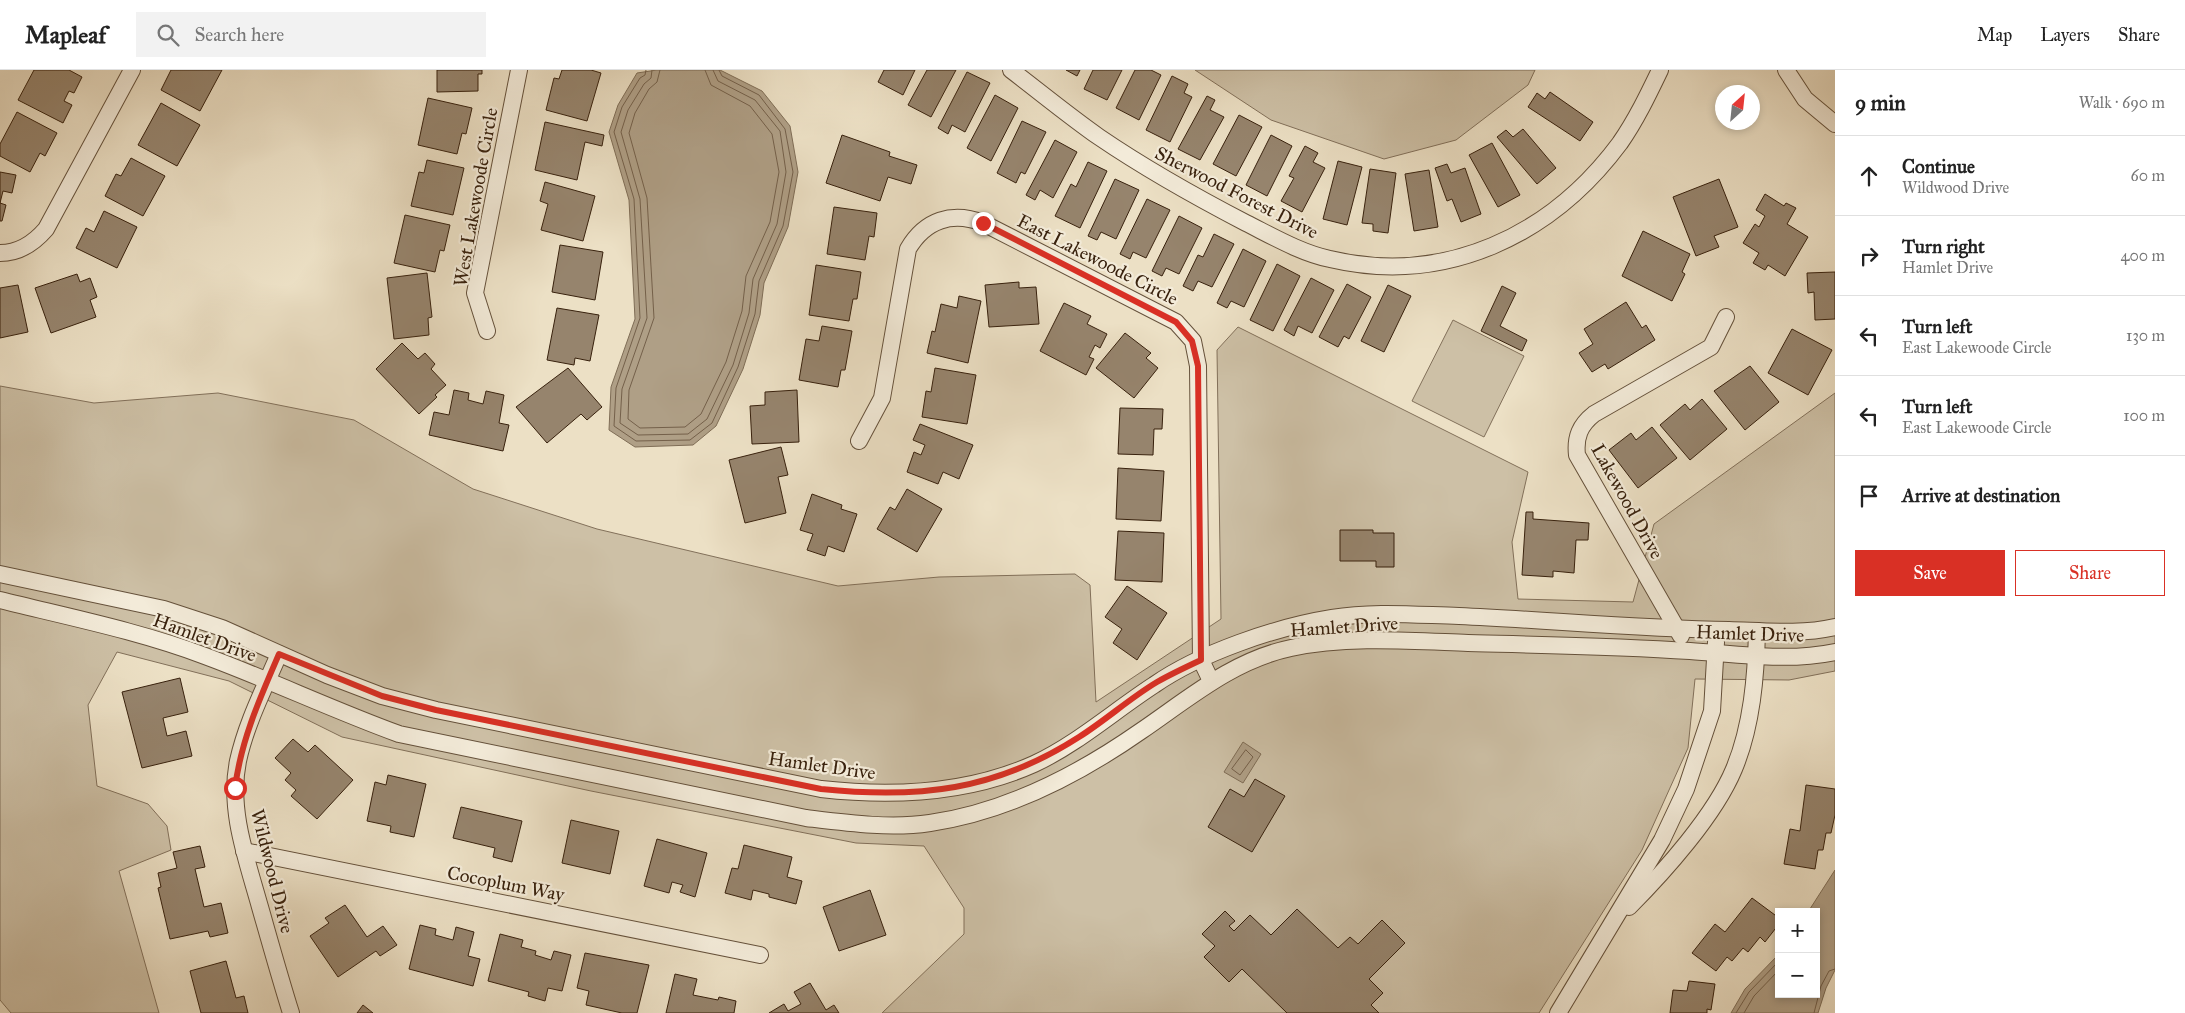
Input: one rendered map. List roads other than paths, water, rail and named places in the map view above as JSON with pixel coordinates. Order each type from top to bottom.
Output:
[{"type":"street","points":[[0,252],[16,251],[27,246],[46,229],[132,70]]},
{"type":"street","name":"West Lakewoode Circle","points":[[487,331],[475,293],[519,70]]},
{"type":"street","name":"Sherwood Forest Drive","points":[[1011,70],[1098,136],[1201,200],[1318,256],[1364,266],[1387,267],[1422,266],[1457,259],[1490,248],[1534,224],[1573,194],[1595,173],[1620,142],[1634,120],[1660,70]]},
{"type":"street","points":[[1786,70],[1805,99],[1835,124]]},
{"type":"street","name":"East Lakewoode Circle","points":[[859,441],[882,398],[908,249],[924,229],[934,222],[959,217],[983,223],[1176,322],[1192,341],[1198,366],[1201,660],[1211,681]]},
{"type":"street","name":"Lakewood Drive","points":[[1689,651],[1576,455],[1576,443],[1585,422],[1594,414],[1711,347],[1726,317]]},
{"type":"street","name":"Hamlet Drive","points":[[0,574],[164,609],[222,628],[279,654],[382,696],[436,710],[821,789],[869,794],[924,792],[981,782],[1034,764],[1080,737],[1156,682],[1241,642],[1286,628],[1333,617],[1384,614],[1789,632],[1835,627]]},
{"type":"street","name":"Hamlet Drive","points":[[0,600],[145,636],[204,655],[399,734],[806,818],[866,825],[929,824],[992,808],[1052,784],[1104,756],[1211,681],[1254,659],[1291,648],[1341,643],[1404,641],[1787,656],[1835,652]]},
{"type":"street","points":[[1558,1013],[1662,840],[1699,753],[1712,711],[1717,630]]},
{"type":"street","points":[[1613,923],[1659,877],[1678,853],[1711,808],[1734,770],[1745,735],[1756,655],[1757,631]]},
{"type":"street","name":"Wildwood Drive","points":[[279,654],[246,734],[238,761],[235,788],[237,818],[244,851],[291,1013]]},
{"type":"street","name":"Cocoplum Way","points":[[244,851],[760,955]]},
{"type":"water","points":[[657,70],[720,70],[762,91],[790,126],[798,172],[788,227],[764,283],[760,315],[743,369],[716,426],[693,445],[635,447],[609,430],[611,387],[635,319],[629,200],[609,132],[618,105],[637,73]]},
{"type":"water","points":[[1243,742],[1261,754],[1243,783],[1224,772]]},
{"type":"water","points":[[1835,870],[1835,970],[1826,988],[1818,1013],[1731,1013],[1745,989],[1775,958],[1775,998],[1820,998],[1820,908],[1811,908]]}]
